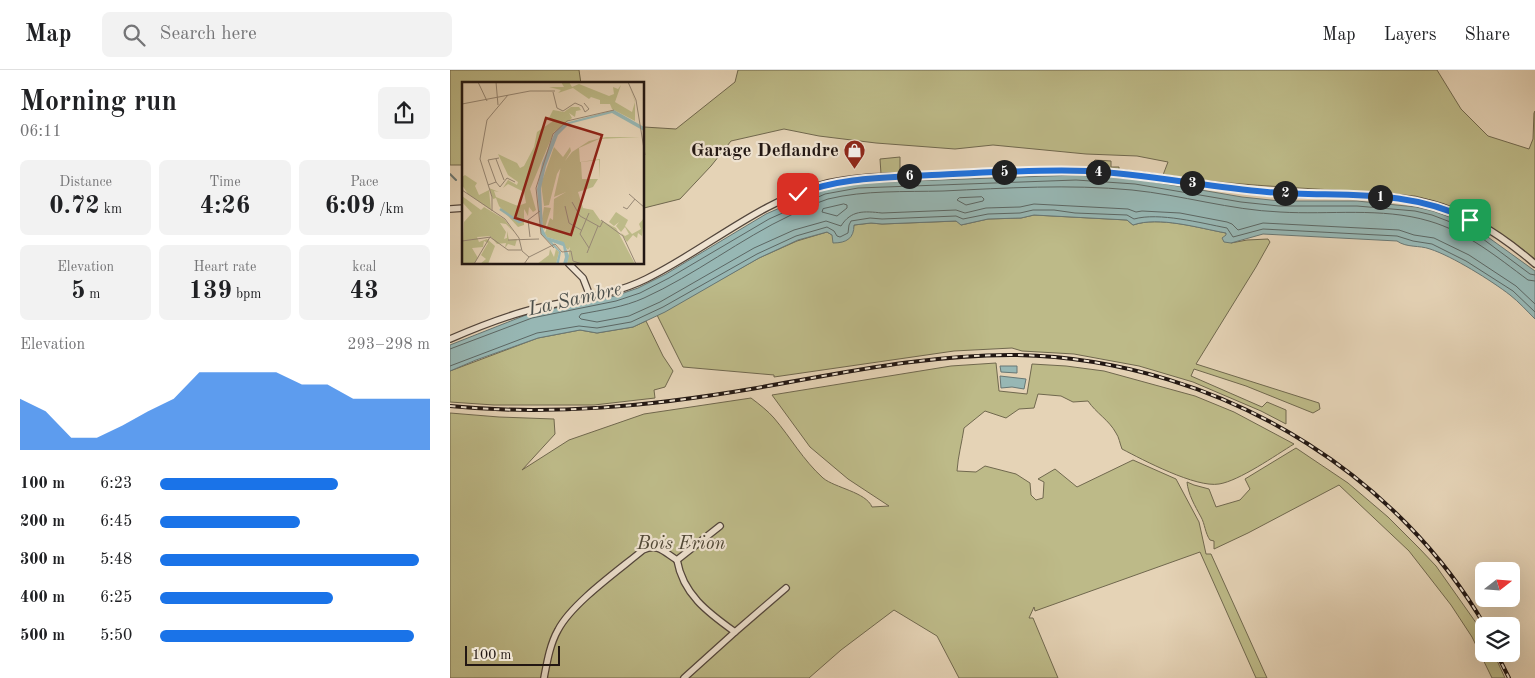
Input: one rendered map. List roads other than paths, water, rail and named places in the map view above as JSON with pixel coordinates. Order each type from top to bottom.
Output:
[{"type":"street","points":[[450,339],[511,315],[624,288],[646,279],[768,208],[798,194],[831,183],[858,179],[1086,171],[1128,174],[1256,191],[1393,197],[1434,204],[1451,210],[1491,232],[1535,264]]},
{"type":"street","points":[[570,265],[583,278],[590,296]]},
{"type":"street","points":[[676,560],[720,526]]},
{"type":"street","points":[[544,678],[553,639],[563,622],[585,599],[643,550],[650,547],[657,547],[676,560],[683,582],[694,599],[710,614],[735,632]]},
{"type":"street","points":[[684,678],[786,588]]},
{"type":"water","name":"La Sambre","points":[[1076,175],[1136,179],[1242,197],[1280,201],[1357,201],[1416,207],[1433,211],[1455,219],[1485,235],[1535,271],[1535,319],[1510,295],[1460,263],[1439,252],[1405,245],[1397,241],[1263,234],[1231,243],[1224,242],[1222,238],[1226,233],[1166,222],[1133,225],[1127,220],[1034,215],[1021,218],[988,219],[961,225],[956,221],[854,225],[853,233],[849,239],[838,243],[833,243],[832,235],[827,232],[798,240],[759,258],[665,312],[633,327],[597,333],[580,330],[538,338],[450,371],[450,345],[531,313],[615,296],[638,288],[666,274],[766,214],[823,189],[857,183]]},
{"type":"water","points":[[1000,366],[1017,366],[1017,373],[1001,372]]},
{"type":"water","points":[[1000,376],[1026,379],[1024,389],[1001,388]]},
{"type":"waterway","points":[[450,174],[456,180]]},
{"type":"railway","points":[[450,406],[526,410],[601,408],[713,395],[850,371],[950,358],[1017,355],[1093,362],[1169,380],[1205,392],[1275,424],[1308,444],[1360,481],[1407,524],[1450,573],[1479,617]]},
{"type":"railway","points":[[1501,662],[1509,678]]},
{"type":"place","name":"Garage Deflandre","points":[[855,170]]},
{"type":"park label","name":"Bois Frion","points":[[681,544]]}]
